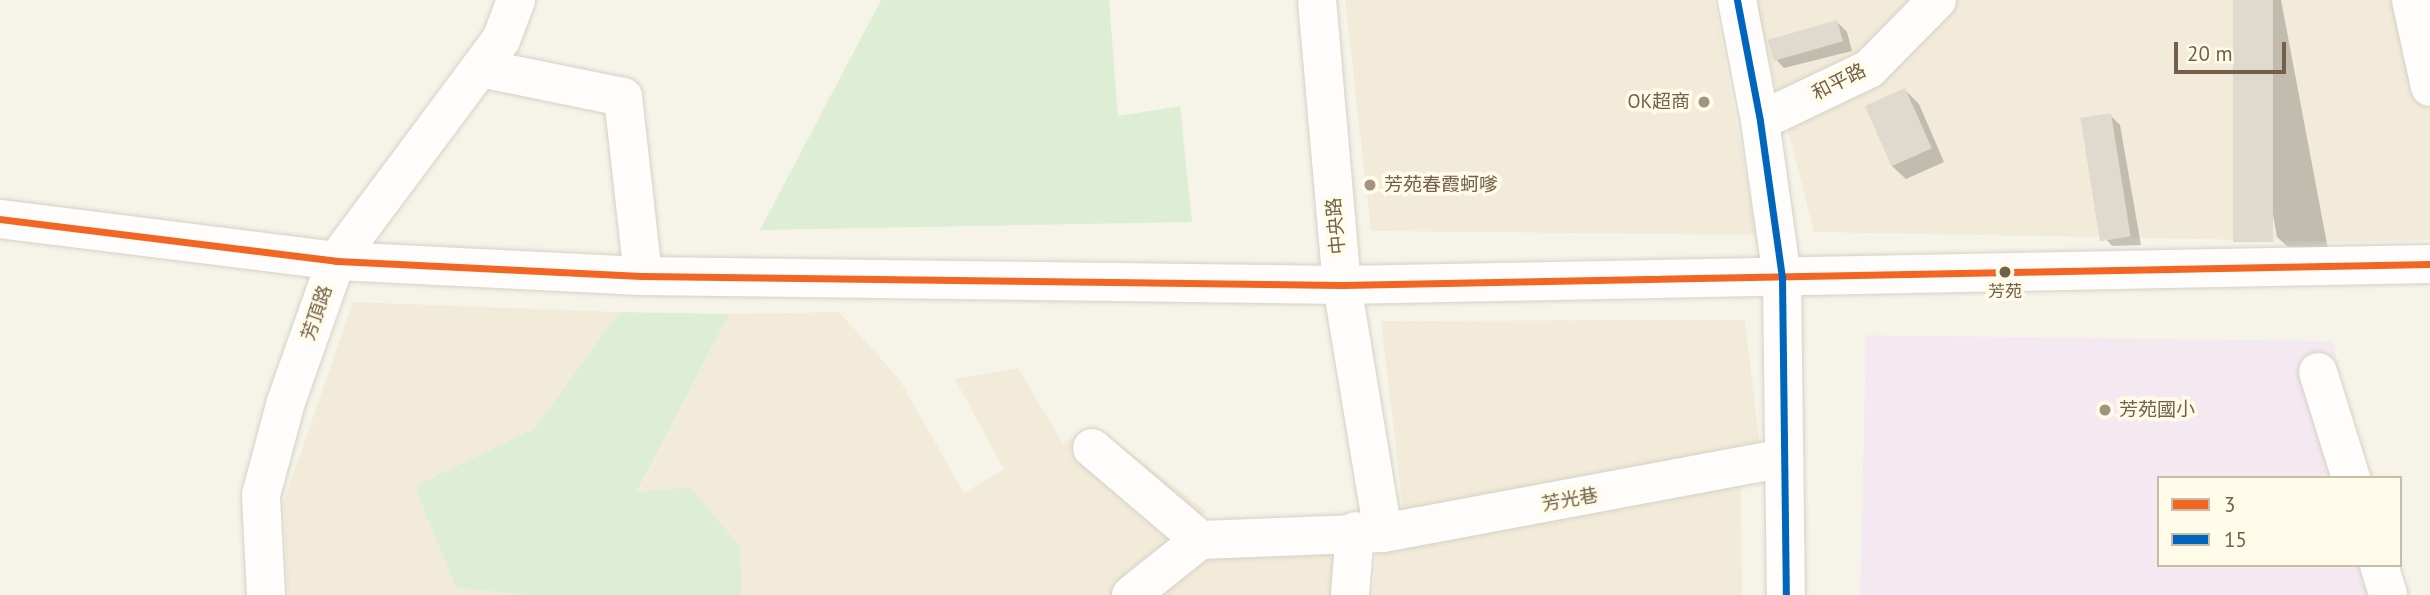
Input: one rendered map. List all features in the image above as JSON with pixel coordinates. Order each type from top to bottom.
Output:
[{"type":"street","name":"芳頂路","points":[[266,595],[261,495],[286,402],[335,261],[501,40],[516,0]]},
{"type":"street","name":"中央路","points":[[1317,0],[1342,285],[1369,532]]},
{"type":"street","points":[[1737,0],[1760,121],[1782,278],[1786,595]]},
{"type":"street","name":"和平路","points":[[1760,121],[1869,69],[1937,0]]},
{"type":"street","points":[[2411,0],[2430,87]]},
{"type":"street","points":[[480,68],[623,97],[643,276]]},
{"type":"street","points":[[0,219],[335,261],[643,276],[1342,285],[2430,264]]},
{"type":"street","points":[[2318,372],[2350,476]]},
{"type":"street","points":[[1093,448],[1200,540],[1131,595]]},
{"type":"street","name":"芳光巷","points":[[1200,540],[1369,532],[1784,458]]},
{"type":"street","points":[[1349,595],[1369,532]]},
{"type":"street","points":[[2380,567],[2388,595]]},
{"type":"shaded area","points":[[1345,0],[1714,0],[1757,235],[1371,231]]},
{"type":"shaded area","points":[[1754,0],[2430,0],[2430,240],[2349,242],[1814,232]]},
{"type":"shaded area","points":[[353,302],[619,312],[534,429],[414,486],[456,588],[527,595],[288,595],[284,501]]},
{"type":"shaded area","points":[[839,312],[899,379],[964,493],[1004,469],[955,379],[1018,368],[1063,443],[1096,426],[1206,511],[1111,595],[742,595],[740,546],[637,493],[729,314]]},
{"type":"shaded area","points":[[1745,320],[1760,447],[1403,510],[1381,321]]},
{"type":"shaded area","name":"芳苑國小","points":[[1866,335],[2333,341],[2357,476],[2157,476],[2157,567],[2372,567],[2377,595],[1860,595]]},
{"type":"shaded area","points":[[1741,486],[1742,595],[1373,595],[1377,550]]},
{"type":"shaded area","points":[[1355,531],[1350,595],[1158,595],[1215,552]]},
{"type":"green space","points":[[881,0],[1109,0],[1118,116],[1180,106],[1192,222],[760,230]]},
{"type":"green space","points":[[619,312],[729,314],[637,492],[690,487],[740,546],[742,595],[527,595],[456,588],[414,486],[534,429]]},
{"type":"building","points":[[2233,0],[2273,0],[2273,242],[2233,242]]},
{"type":"building","points":[[1837,20],[1843,41],[1774,61],[1768,40]]},
{"type":"building","points":[[1905,88],[1932,148],[1892,166],[1865,106]]},
{"type":"building","points":[[2111,113],[2131,236],[2100,241],[2080,118]]},
{"type":"transit line","name":"15","points":[[1737,0],[1760,121],[1782,278],[1786,595]]},
{"type":"transit line","name":"3","points":[[0,219],[336,261],[643,276],[1342,285],[2430,264]]},
{"type":"place","name":"OK超商","points":[[1704,102]]},
{"type":"place","name":"芳苑春霞蚵嗲","points":[[1370,185]]},
{"type":"place","name":"芳苑","points":[[2005,272]]},
{"type":"place","name":"芳苑國小","points":[[2105,410]]}]
